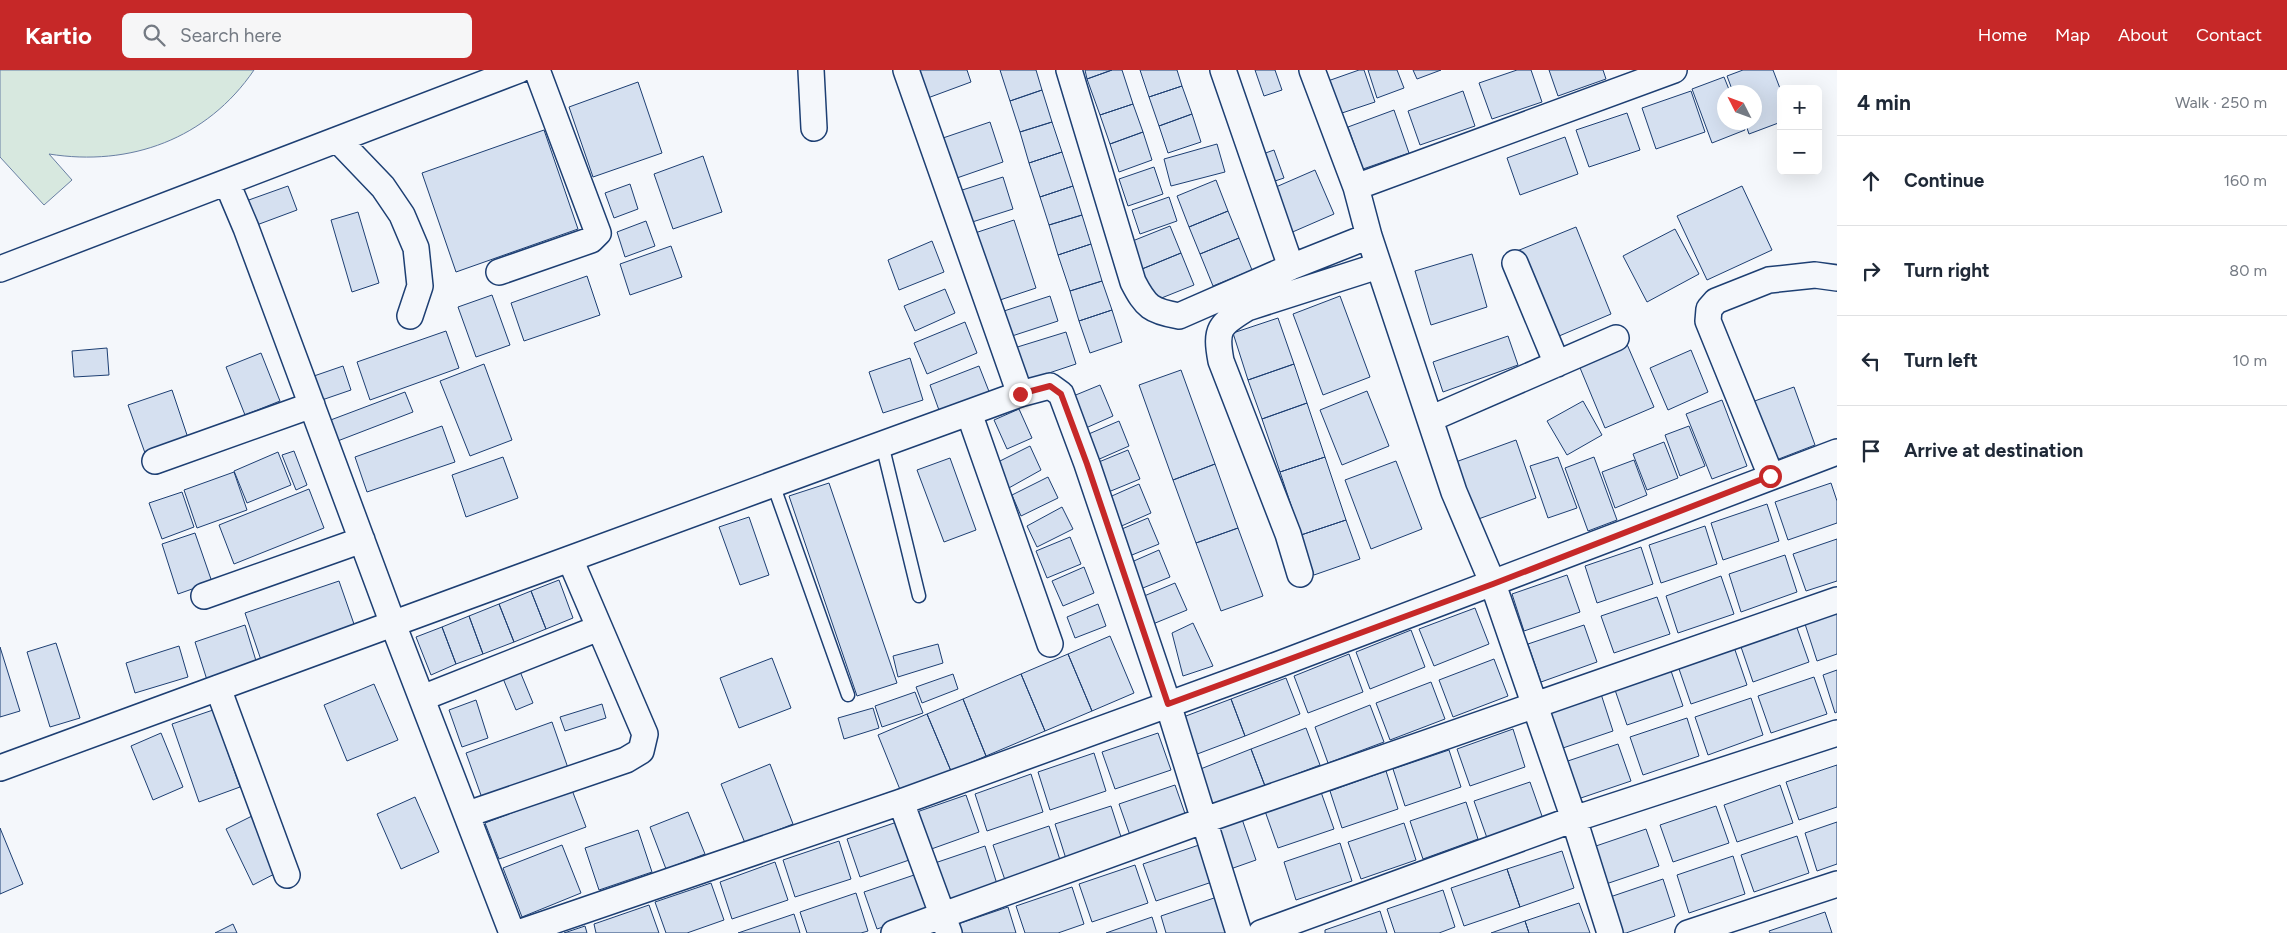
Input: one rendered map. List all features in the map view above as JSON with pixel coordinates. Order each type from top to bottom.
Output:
[{"type":"street","points":[[0,269],[519,70]]},
{"type":"street","points":[[500,272],[591,240],[598,232],[538,70]]},
{"type":"street","points":[[811,70],[814,128]]},
{"type":"street","points":[[906,70],[1020,394]]},
{"type":"street","points":[[1069,70],[1133,282],[1144,302],[1149,307],[1160,312],[1179,316],[1291,267],[1369,236]]},
{"type":"street","points":[[1223,70],[1291,267]]},
{"type":"street","points":[[1312,70],[1356,187],[1378,266],[1454,492],[1493,584],[1574,819],[1610,933]]},
{"type":"street","points":[[1356,187],[1674,70]]},
{"type":"street","points":[[338,140],[383,187],[402,215],[416,248],[420,286],[410,316]]},
{"type":"street","points":[[227,183],[246,228],[393,624],[468,814],[512,933]]},
{"type":"street","points":[[1515,263],[1557,364]]},
{"type":"street","points":[[1300,574],[1288,534],[1221,361],[1217,339],[1220,329],[1231,318],[1247,308],[1378,266]]},
{"type":"street","points":[[1770,476],[1708,321],[1709,309],[1716,301],[1769,280],[1815,275],[1837,278]]},
{"type":"street","points":[[1430,419],[1616,338]]},
{"type":"street","points":[[0,768],[882,444],[1020,394],[1050,386],[1061,394],[1087,464],[1168,704],[1202,821],[1239,933]]},
{"type":"street","points":[[155,462],[312,405]]},
{"type":"street","points":[[969,413],[1050,644]]},
{"type":"street","points":[[518,933],[901,802],[1493,584],[1770,476],[1837,452]]},
{"type":"street","points":[[204,596],[362,540]]},
{"type":"street","points":[[468,814],[626,760],[641,751],[645,734],[570,559]]},
{"type":"street","points":[[894,933],[946,924],[1202,821],[1837,600]]},
{"type":"street","points":[[422,698],[599,628]]},
{"type":"street","points":[[218,688],[287,875]]},
{"type":"street","points":[[1261,933],[1574,819],[1837,733]]},
{"type":"street","points":[[901,802],[946,924]]},
{"type":"street","points":[[1688,933],[1837,884]]},
{"type":"lane","points":[[882,444],[919,596]]},
{"type":"lane","points":[[773,484],[848,695]]},
{"type":"shaded area","points":[[0,70],[254,70],[235,94],[214,114],[190,130],[164,143],[137,151],[109,156],[79,157],[49,154],[72,180],[44,205],[0,157]]},
{"type":"building","points":[[915,70],[967,70],[971,82],[925,99]]},
{"type":"building","points":[[1000,70],[1036,70],[1042,90],[1010,101]]},
{"type":"building","points":[[1085,70],[1112,70],[1087,79]]},
{"type":"building","points":[[1112,70],[1122,70],[1133,104],[1100,115],[1087,79]]},
{"type":"building","points":[[1140,70],[1177,70],[1182,86],[1149,97]]},
{"type":"building","points":[[1255,70],[1275,70],[1282,90],[1264,96]]},
{"type":"building","points":[[1364,70],[1375,102],[1336,115],[1325,82]]},
{"type":"building","points":[[1368,70],[1397,70],[1404,88],[1377,98]]},
{"type":"building","points":[[1413,70],[1441,70],[1417,79]]},
{"type":"building","points":[[1517,70],[1531,70],[1542,102],[1492,119],[1479,83]]},
{"type":"building","points":[[1549,70],[1603,70],[1606,79],[1558,96]]},
{"type":"building","points":[[1743,70],[1773,70],[1779,85],[1777,85],[1777,124],[1762,129],[1762,85],[1730,85],[1727,76]]},
{"type":"building","points":[[1724,77],[1727,85],[1717,85],[1717,130],[1745,130],[1712,143],[1692,89]]},
{"type":"building","points":[[638,82],[662,153],[593,177],[569,107]]},
{"type":"building","points":[[1182,86],[1192,114],[1159,126],[1149,97]]},
{"type":"building","points":[[1042,90],[1052,122],[1020,132],[1010,101]]},
{"type":"building","points":[[1463,91],[1475,126],[1420,145],[1408,111]]},
{"type":"building","points":[[1691,91],[1705,132],[1656,149],[1642,108]]},
{"type":"building","points":[[1133,104],[1143,132],[1110,144],[1100,115]]},
{"type":"building","points":[[1394,110],[1409,153],[1363,169],[1348,127]]},
{"type":"building","points":[[1627,113],[1640,150],[1589,167],[1576,130]]},
{"type":"building","points":[[1192,114],[1201,142],[1168,153],[1159,126]]},
{"type":"building","points":[[990,122],[1003,162],[954,179],[940,139]]},
{"type":"building","points":[[1052,122],[1062,152],[1029,163],[1020,132]]},
{"type":"building","points":[[544,130],[578,229],[456,272],[422,173]]},
{"type":"building","points":[[1748,130],[1760,130],[1749,134]]},
{"type":"building","points":[[1143,132],[1152,160],[1119,172],[1110,144]]},
{"type":"building","points":[[1565,137],[1578,174],[1520,195],[1507,158]]},
{"type":"building","points":[[1217,144],[1225,172],[1171,186],[1164,159]]},
{"type":"building","points":[[1274,150],[1284,178],[1269,183],[1260,155]]},
{"type":"building","points":[[1062,152],[1073,186],[1040,197],[1029,163]]},
{"type":"building","points":[[703,156],[722,212],[673,229],[654,174]]},
{"type":"building","points":[[1154,167],[1163,194],[1128,206],[1119,179]]},
{"type":"building","points":[[1315,170],[1334,214],[1288,234],[1269,190]]},
{"type":"building","points":[[1003,177],[1013,209],[966,224],[956,192]]},
{"type":"building","points":[[1216,180],[1228,211],[1189,227],[1177,196]]},
{"type":"building","points":[[630,184],[638,209],[614,218],[605,193]]},
{"type":"building","points":[[288,186],[297,210],[254,226],[246,201]]},
{"type":"building","points":[[1073,186],[1082,215],[1049,225],[1040,197]]},
{"type":"building","points":[[1742,186],[1772,250],[1707,280],[1677,216]]},
{"type":"building","points":[[1169,197],[1177,221],[1140,234],[1132,210]]},
{"type":"building","points":[[1228,211],[1239,238],[1200,254],[1189,227]]},
{"type":"building","points":[[358,212],[379,283],[352,292],[331,220]]},
{"type":"building","points":[[1082,215],[1091,244],[1058,255],[1049,225]]},
{"type":"building","points":[[1014,220],[1036,288],[991,303],[969,235]]},
{"type":"building","points":[[646,221],[655,246],[625,257],[617,232]]},
{"type":"building","points":[[1170,226],[1181,253],[1142,269],[1130,242]]},
{"type":"building","points":[[1576,227],[1611,314],[1552,339],[1517,251]]},
{"type":"building","points":[[1675,229],[1699,274],[1647,302],[1623,256]]},
{"type":"building","points":[[1239,238],[1252,270],[1213,286],[1200,254]]},
{"type":"building","points":[[932,241],[944,272],[899,290],[888,260]]},
{"type":"building","points":[[1091,244],[1102,281],[1070,291],[1058,255]]},
{"type":"building","points":[[671,246],[682,277],[630,295],[620,264]]},
{"type":"building","points":[[1181,253],[1194,285],[1154,301],[1142,269]]},
{"type":"building","points":[[1472,254],[1487,307],[1431,325],[1415,271]]},
{"type":"building","points":[[587,276],[600,315],[524,341],[511,303]]},
{"type":"building","points":[[1102,281],[1112,310],[1079,321],[1070,291]]},
{"type":"building","points":[[945,289],[955,313],[915,331],[904,306]]},
{"type":"building","points":[[492,295],[510,345],[476,357],[458,307]]},
{"type":"building","points":[[1050,296],[1058,321],[1012,336],[1004,311]]},
{"type":"building","points":[[1340,296],[1370,377],[1323,395],[1293,314]]},
{"type":"building","points":[[1112,310],[1122,342],[1090,353],[1079,321]]},
{"type":"building","points":[[1278,318],[1294,364],[1248,380],[1233,333]]},
{"type":"building","points":[[965,322],[977,353],[927,374],[914,343]]},
{"type":"building","points":[[446,331],[459,368],[370,400],[357,362]]},
{"type":"building","points":[[1066,332],[1076,364],[1022,382],[1011,349]]},
{"type":"building","points":[[1508,336],[1518,365],[1443,392],[1433,362]]},
{"type":"building","points":[[1626,342],[1654,407],[1605,428],[1578,363]]},
{"type":"building","points":[[107,348],[109,375],[74,377],[72,351]]},
{"type":"building","points":[[1691,350],[1708,392],[1668,410],[1650,368]]},
{"type":"building","points":[[261,353],[280,401],[245,415],[226,367]]},
{"type":"building","points":[[910,358],[923,400],[883,413],[869,372]]},
{"type":"building","points":[[484,364],[512,440],[470,456],[440,381]]},
{"type":"building","points":[[1294,364],[1307,403],[1262,419],[1248,380]]},
{"type":"building","points":[[343,366],[351,390],[319,401],[311,377]]},
{"type":"building","points":[[979,366],[990,394],[940,413],[930,385]]},
{"type":"building","points":[[1181,370],[1215,464],[1173,480],[1139,385]]},
{"type":"building","points":[[1100,385],[1113,416],[1079,431],[1066,399]]},
{"type":"building","points":[[1794,387],[1815,445],[1771,462],[1749,403]]},
{"type":"building","points":[[172,390],[188,438],[145,453],[128,405]]},
{"type":"building","points":[[1367,391],[1389,446],[1342,465],[1320,410]]},
{"type":"building","points":[[405,392],[413,412],[335,442],[328,421]]},
{"type":"building","points":[[1722,400],[1747,466],[1712,479],[1686,414]]},
{"type":"building","points":[[1583,401],[1602,435],[1567,455],[1547,421]]},
{"type":"building","points":[[1307,403],[1325,457],[1280,472],[1262,419]]},
{"type":"building","points":[[1019,409],[1032,438],[1007,449],[994,420]]},
{"type":"building","points":[[1119,421],[1129,446],[1095,461],[1084,436]]},
{"type":"building","points":[[442,426],[455,462],[367,492],[355,457]]},
{"type":"building","points":[[1689,426],[1705,466],[1680,476],[1665,435]]},
{"type":"building","points":[[1516,440],[1536,498],[1473,521],[1453,463]]},
{"type":"building","points":[[1664,442],[1678,478],[1647,490],[1633,454]]},
{"type":"building","points":[[1030,446],[1041,470],[1007,489],[996,463]]},
{"type":"building","points":[[1128,450],[1140,479],[1106,493],[1094,464]]},
{"type":"building","points":[[294,451],[307,485],[296,490],[282,455]]},
{"type":"building","points":[[278,452],[291,485],[247,503],[234,471]]},
{"type":"building","points":[[503,457],[518,498],[466,517],[452,475]]},
{"type":"building","points":[[1325,457],[1346,520],[1301,535],[1280,472]]},
{"type":"building","points":[[1558,457],[1577,508],[1548,518],[1530,466]]},
{"type":"building","points":[[1594,457],[1617,520],[1588,531],[1565,468]]},
{"type":"building","points":[[950,458],[976,530],[944,542],[917,470]]},
{"type":"building","points":[[1634,460],[1647,495],[1615,508],[1602,472]]},
{"type":"building","points":[[1396,461],[1422,529],[1371,549],[1345,480]]},
{"type":"building","points":[[1215,464],[1238,528],[1196,543],[1173,480]]},
{"type":"building","points":[[234,472],[247,510],[197,528],[184,490]]},
{"type":"building","points":[[1048,477],[1058,498],[1021,516],[1012,495]]},
{"type":"building","points":[[829,483],[897,683],[857,696],[789,496]]},
{"type":"building","points":[[1831,483],[1837,501],[1837,523],[1788,540],[1775,502]]},
{"type":"building","points":[[1139,484],[1151,513],[1117,528],[1105,499]]},
{"type":"building","points":[[309,489],[324,528],[234,564],[219,525]]},
{"type":"building","points":[[182,492],[194,527],[162,539],[149,503]]},
{"type":"building","points":[[1767,504],[1779,541],[1723,560],[1711,523]]},
{"type":"building","points":[[1062,507],[1073,529],[1037,547],[1027,526]]},
{"type":"building","points":[[749,517],[769,575],[740,585],[719,527]]},
{"type":"building","points":[[1148,518],[1159,544],[1127,557],[1117,531]]},
{"type":"building","points":[[1346,520],[1360,559],[1314,575],[1301,535]]},
{"type":"building","points":[[1705,526],[1717,564],[1661,583],[1649,545]]},
{"type":"building","points":[[1238,528],[1263,596],[1221,611],[1196,543]]},
{"type":"building","points":[[195,533],[212,582],[178,594],[162,544]]},
{"type":"building","points":[[1070,537],[1081,564],[1047,578],[1036,551]]},
{"type":"building","points":[[1837,539],[1837,581],[1806,591],[1793,554]]},
{"type":"building","points":[[1641,547],[1653,584],[1597,603],[1585,566]]},
{"type":"building","points":[[1159,550],[1170,577],[1138,590],[1127,564]]},
{"type":"building","points":[[1785,555],[1797,592],[1741,612],[1729,574]]},
{"type":"building","points":[[1084,567],[1094,593],[1063,606],[1052,581]]},
{"type":"building","points":[[1567,575],[1580,612],[1524,631],[1512,594]]},
{"type":"building","points":[[1721,576],[1734,614],[1678,633],[1666,596]]},
{"type":"building","points":[[559,580],[573,618],[546,629],[531,591]]},
{"type":"building","points":[[339,581],[355,627],[261,660],[245,613]]},
{"type":"building","points":[[1175,583],[1187,610],[1148,626],[1137,599]]},
{"type":"building","points":[[531,591],[546,629],[514,642],[499,604]]},
{"type":"building","points":[[1657,597],[1670,634],[1614,653],[1601,616]]},
{"type":"building","points":[[499,604],[514,642],[483,654],[469,616]]},
{"type":"building","points":[[1098,604],[1106,626],[1075,638],[1067,617]]},
{"type":"building","points":[[1475,608],[1489,644],[1434,666],[1419,629]]},
{"type":"building","points":[[1837,613],[1837,654],[1817,661],[1805,624]]},
{"type":"building","points":[[469,616],[483,654],[456,664],[442,627]]},
{"type":"building","points":[[1193,623],[1213,666],[1183,676],[1172,633]]},
{"type":"building","points":[[245,625],[257,664],[207,680],[195,642]]},
{"type":"building","points":[[1584,625],[1597,662],[1541,682],[1528,644]]},
{"type":"building","points":[[1796,625],[1809,662],[1753,682],[1740,644]]},
{"type":"building","points":[[442,627],[456,664],[431,675],[416,637]]},
{"type":"building","points":[[1411,630],[1425,667],[1370,689],[1356,652]]},
{"type":"building","points":[[1110,636],[1134,693],[1092,711],[1068,654]]},
{"type":"building","points":[[56,643],[80,718],[50,727],[27,652]]},
{"type":"building","points":[[938,644],[943,663],[898,677],[893,656]]},
{"type":"building","points":[[179,646],[188,677],[135,693],[126,663]]},
{"type":"building","points":[[0,647],[20,711],[0,717]]},
{"type":"building","points":[[1734,647],[1747,685],[1691,704],[1678,666]]},
{"type":"building","points":[[1068,654],[1092,711],[1045,731],[1021,674]]},
{"type":"building","points":[[1349,654],[1363,692],[1308,713],[1294,676]]},
{"type":"building","points":[[772,658],[791,708],[739,728],[720,678]]},
{"type":"building","points":[[1494,659],[1508,696],[1453,717],[1439,680]]},
{"type":"building","points":[[1670,668],[1683,706],[1627,725],[1614,687]]},
{"type":"building","points":[[519,669],[533,703],[516,710],[502,676]]},
{"type":"building","points":[[1837,670],[1837,712],[1835,713],[1823,675]]},
{"type":"building","points":[[953,674],[958,689],[922,703],[916,687]]},
{"type":"building","points":[[1021,674],[1045,731],[986,756],[963,699]]},
{"type":"building","points":[[1814,677],[1827,714],[1771,733],[1758,696]]},
{"type":"building","points":[[1286,678],[1300,714],[1245,736],[1231,699]]},
{"type":"building","points":[[1431,682],[1445,719],[1390,740],[1376,703]]},
{"type":"building","points":[[374,684],[398,740],[347,761],[324,705]]},
{"type":"building","points":[[915,692],[923,713],[882,727],[875,706]]},
{"type":"building","points":[[1601,694],[1613,731],[1557,750],[1545,713]]},
{"type":"building","points":[[1751,698],[1763,735],[1708,755],[1695,717]]},
{"type":"building","points":[[963,699],[986,756],[951,771],[927,714]]},
{"type":"building","points":[[1231,699],[1245,736],[1192,756],[1178,719]]},
{"type":"building","points":[[476,700],[488,738],[462,747],[449,710]]},
{"type":"building","points":[[602,704],[606,718],[565,731],[560,717]]},
{"type":"building","points":[[1370,705],[1384,742],[1328,763],[1315,727]]},
{"type":"building","points":[[873,708],[879,728],[844,739],[838,718]]},
{"type":"building","points":[[213,710],[240,787],[199,802],[172,724]]},
{"type":"building","points":[[927,714],[951,771],[901,792],[878,735]]},
{"type":"building","points":[[1687,718],[1699,756],[1643,775],[1630,737]]},
{"type":"building","points":[[552,722],[568,768],[482,798],[466,753]]},
{"type":"building","points":[[1306,728],[1320,765],[1265,786],[1251,749]]},
{"type":"building","points":[[1513,729],[1525,767],[1470,786],[1457,749]]},
{"type":"building","points":[[161,733],[183,787],[153,800],[131,746]]},
{"type":"building","points":[[1158,733],[1171,770],[1115,789],[1102,752]]},
{"type":"building","points":[[1618,744],[1631,781],[1575,800],[1562,763]]},
{"type":"building","points":[[1251,749],[1265,786],[1212,807],[1198,770]]},
{"type":"building","points":[[1449,750],[1461,787],[1405,806],[1393,769]]},
{"type":"building","points":[[1094,753],[1106,791],[1050,810],[1038,772]]},
{"type":"building","points":[[770,764],[793,824],[745,843],[721,784]]},
{"type":"building","points":[[1837,765],[1837,807],[1799,820],[1786,782]]},
{"type":"building","points":[[1386,771],[1398,809],[1342,828],[1330,791]]},
{"type":"building","points":[[1031,774],[1043,812],[987,831],[975,794]]},
{"type":"building","points":[[1530,782],[1543,819],[1487,838],[1474,801]]},
{"type":"building","points":[[1175,785],[1188,822],[1132,841],[1119,804]]},
{"type":"building","points":[[1780,785],[1793,823],[1737,842],[1724,805]]},
{"type":"building","points":[[572,790],[586,827],[499,859],[485,823]]},
{"type":"building","points":[[1321,792],[1334,829],[1278,848],[1265,811]]},
{"type":"building","points":[[966,795],[979,832],[923,852],[911,814]]},
{"type":"building","points":[[415,797],[439,852],[401,869],[377,814]]},
{"type":"building","points":[[1466,802],[1478,839],[1423,859],[1410,821]]},
{"type":"building","points":[[1111,806],[1123,843],[1067,862],[1055,824]]},
{"type":"building","points":[[1716,806],[1729,843],[1673,862],[1660,825]]},
{"type":"building","points":[[688,812],[705,854],[666,869],[650,827]]},
{"type":"building","points":[[256,814],[284,869],[253,885],[226,829]]},
{"type":"building","points":[[1242,819],[1256,860],[1222,872],[1208,830]]},
{"type":"building","points":[[903,820],[915,858],[860,877],[847,839]]},
{"type":"building","points":[[1837,822],[1837,864],[1817,871],[1805,833]]},
{"type":"building","points":[[1404,823],[1416,860],[1361,879],[1348,842]]},
{"type":"building","points":[[1049,826],[1061,863],[1006,883],[993,845]]},
{"type":"building","points":[[0,828],[23,884],[0,894]]},
{"type":"building","points":[[1646,829],[1659,866],[1603,885],[1590,848]]},
{"type":"building","points":[[638,830],[652,872],[599,890],[585,848]]},
{"type":"building","points":[[1797,836],[1809,873],[1754,892],[1741,855]]},
{"type":"building","points":[[839,841],[851,879],[795,897],[783,860]]},
{"type":"building","points":[[1340,843],[1352,881],[1296,900],[1284,862]]},
{"type":"building","points":[[562,845],[581,893],[522,917],[503,868]]},
{"type":"building","points":[[1199,845],[1212,882],[1156,901],[1143,864]]},
{"type":"building","points":[[985,846],[997,884],[941,903],[929,865]]},
{"type":"building","points":[[1562,851],[1574,888],[1520,907],[1507,869]]},
{"type":"building","points":[[1733,856],[1745,894],[1689,913],[1677,875]]},
{"type":"building","points":[[775,862],[788,900],[732,919],[720,882]]},
{"type":"building","points":[[1135,865],[1148,903],[1092,922],[1079,884]]},
{"type":"building","points":[[1507,869],[1520,907],[1464,926],[1451,888]]},
{"type":"building","points":[[920,873],[933,910],[877,929],[864,892]]},
{"type":"building","points":[[1663,879],[1675,916],[1626,933],[1619,933],[1607,898]]},
{"type":"building","points":[[711,883],[724,920],[687,933],[666,933],[655,902]]},
{"type":"building","points":[[1072,887],[1084,924],[1058,933],[1025,933],[1016,906]]},
{"type":"building","points":[[1443,890],[1455,927],[1439,933],[1395,933],[1387,909]]},
{"type":"building","points":[[856,893],[868,931],[861,933],[807,933],[800,912]]},
{"type":"building","points":[[1217,897],[1228,933],[1166,933],[1161,916]]},
{"type":"building","points":[[1579,903],[1590,933],[1529,933],[1525,921]]},
{"type":"building","points":[[649,905],[659,933],[596,933],[594,924]]},
{"type":"building","points":[[1008,907],[1016,933],[954,933],[952,926]]},
{"type":"building","points":[[1380,911],[1387,933],[1325,933],[1325,930]]},
{"type":"building","points":[[1825,912],[1832,933],[1770,933],[1769,931]]},
{"type":"building","points":[[794,914],[800,933],[738,933]]},
{"type":"building","points":[[1152,917],[1157,933],[1106,933]]},
{"type":"building","points":[[1525,921],[1529,933],[1491,933]]},
{"type":"building","points":[[233,924],[237,933],[215,933]]},
{"type":"building","points":[[585,926],[587,933],[564,933]]},
{"type":"route","points":[[1020,394],[1050,386],[1061,394],[1087,464],[1168,704],[1493,584],[1557,557],[1770,476]]}]
